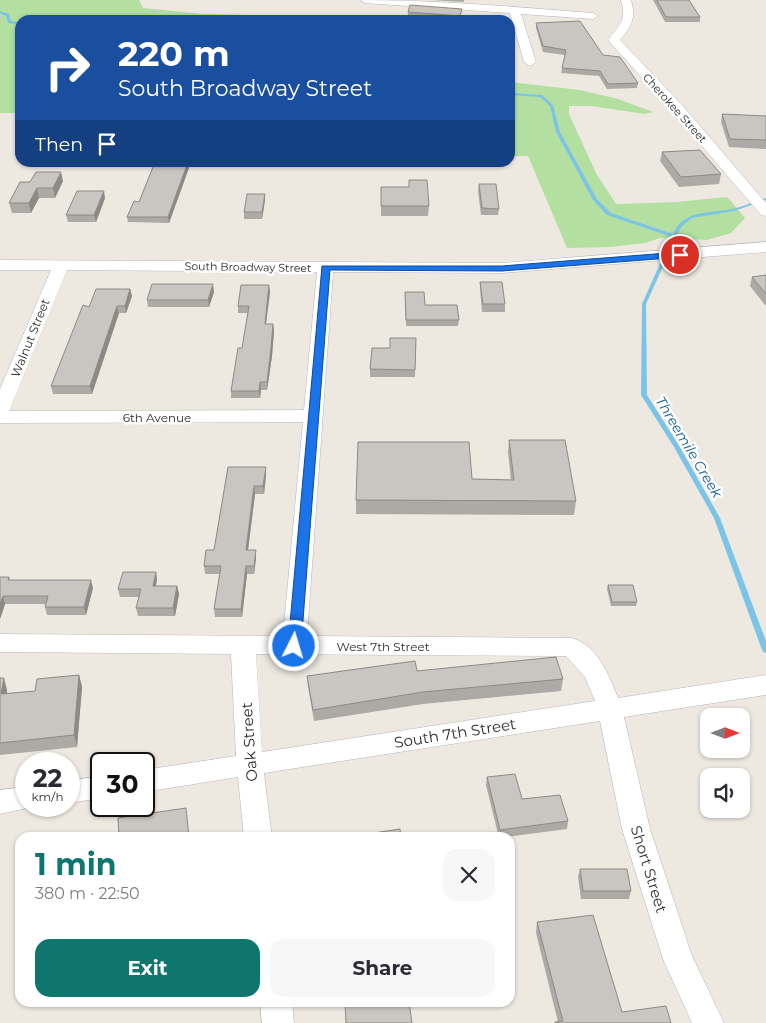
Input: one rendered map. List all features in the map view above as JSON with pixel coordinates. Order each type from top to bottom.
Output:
[{"type":"street","points":[[365,0],[594,14]]},
{"type":"street","name":"Cherokee Street","points":[[625,8],[624,27],[611,37],[676,108],[766,212]]},
{"type":"street","points":[[514,9],[530,62]]},
{"type":"street","name":"South Broadway Street","points":[[0,265],[502,268],[766,247]]},
{"type":"street","name":"Walnut Street","points":[[0,411],[60,265]]},
{"type":"street","points":[[294,646],[326,268]]},
{"type":"street","name":"6th Avenue","points":[[0,418],[314,416]]},
{"type":"street","name":"West 7th Street","points":[[0,644],[572,647],[596,672],[610,709]]},
{"type":"street","name":"Oak Street","points":[[242,646],[250,765],[257,832]]},
{"type":"street","name":"South 7th Street","points":[[155,779],[766,685]]},
{"type":"street","name":"Short Street","points":[[610,709],[636,829],[678,959],[708,1023]]},
{"type":"street","points":[[0,802],[15,800]]},
{"type":"street","points":[[276,1007],[278,1023]]},
{"type":"green space","points":[[0,0],[139,0],[143,8],[203,14],[255,15],[15,15],[15,113],[0,113]]},
{"type":"green space","points":[[515,83],[580,90],[618,99],[653,112],[645,114],[591,106],[569,106],[569,114],[596,173],[616,204],[676,202],[727,197],[745,218],[731,233],[707,240],[660,238],[645,243],[610,247],[567,248],[528,156],[515,156]]},
{"type":"building","points":[[657,0],[689,0],[700,17],[666,17]]},
{"type":"building","points":[[410,5],[462,9],[460,15],[408,12]]},
{"type":"building","points":[[580,21],[603,55],[620,57],[638,83],[608,84],[600,71],[562,68],[566,50],[543,46],[536,23]]},
{"type":"building","points":[[722,114],[766,116],[766,140],[730,139]]},
{"type":"building","points":[[700,150],[721,174],[681,177],[662,152]]},
{"type":"building","points":[[153,167],[186,167],[168,217],[127,217],[134,201],[139,202]]},
{"type":"building","points":[[36,172],[61,172],[53,188],[37,188],[29,203],[9,203],[20,182],[30,182]]},
{"type":"building","points":[[409,180],[427,180],[429,206],[381,206],[381,187],[409,187]]},
{"type":"building","points":[[479,184],[496,184],[499,209],[482,208]]},
{"type":"building","points":[[77,191],[104,191],[94,215],[66,215]]},
{"type":"building","points":[[247,194],[265,194],[262,212],[244,212]]},
{"type":"building","points":[[766,275],[766,294],[752,277]]},
{"type":"building","points":[[480,282],[502,282],[505,304],[483,304]]},
{"type":"building","points":[[152,284],[213,284],[208,300],[147,300]]},
{"type":"building","points":[[241,285],[269,285],[265,324],[273,324],[271,348],[267,382],[260,382],[259,391],[231,391],[238,348],[242,348],[249,306],[238,306]]},
{"type":"building","points":[[96,289],[130,289],[125,306],[117,306],[90,386],[51,386],[83,305],[89,307]]},
{"type":"building","points":[[405,292],[424,292],[425,305],[457,305],[459,320],[406,320]]},
{"type":"building","points":[[390,338],[416,338],[415,370],[370,369],[372,348],[390,348]]},
{"type":"building","points":[[509,440],[565,440],[576,501],[356,500],[358,442],[469,442],[472,479],[514,480]]},
{"type":"building","points":[[228,467],[266,467],[263,486],[254,486],[246,550],[256,550],[254,566],[246,566],[241,609],[214,609],[221,566],[204,566],[206,550],[214,550]]},
{"type":"building","points":[[123,572],[156,572],[153,586],[177,586],[173,608],[136,608],[141,589],[118,589]]},
{"type":"building","points":[[0,577],[9,577],[8,580],[91,580],[84,607],[45,607],[48,596],[3,596],[0,604]]},
{"type":"building","points":[[608,585],[633,585],[637,602],[612,602]]},
{"type":"building","points":[[556,657],[563,679],[423,692],[313,710],[307,676],[415,661],[417,671]]},
{"type":"building","points":[[79,675],[74,735],[0,743],[0,678],[4,678],[1,694],[35,691],[37,679]]},
{"type":"building","points":[[515,774],[522,799],[560,795],[568,821],[500,830],[487,777]]},
{"type":"building","points":[[186,808],[188,832],[119,832],[118,818],[155,817],[155,813]]},
{"type":"building","points":[[400,829],[400,832],[380,832]]},
{"type":"building","points":[[580,869],[627,869],[631,891],[583,891]]},
{"type":"building","points":[[593,915],[622,1012],[666,1006],[671,1023],[555,1023],[563,1021],[537,922]]},
{"type":"building","points":[[345,1007],[410,1007],[412,1023],[346,1023]]},
{"type":"waterway","points":[[0,12],[8,15],[9,22],[15,23]]},
{"type":"waterway","points":[[515,94],[541,96],[552,106],[558,132],[595,200],[609,214],[673,236]]},
{"type":"waterway","name":"Threemile Creek","points":[[766,199],[734,210],[691,217],[679,226],[644,304],[644,395],[677,447],[717,518],[766,650]]},
{"type":"route","points":[[294,646],[326,268],[502,268],[680,255]]}]
